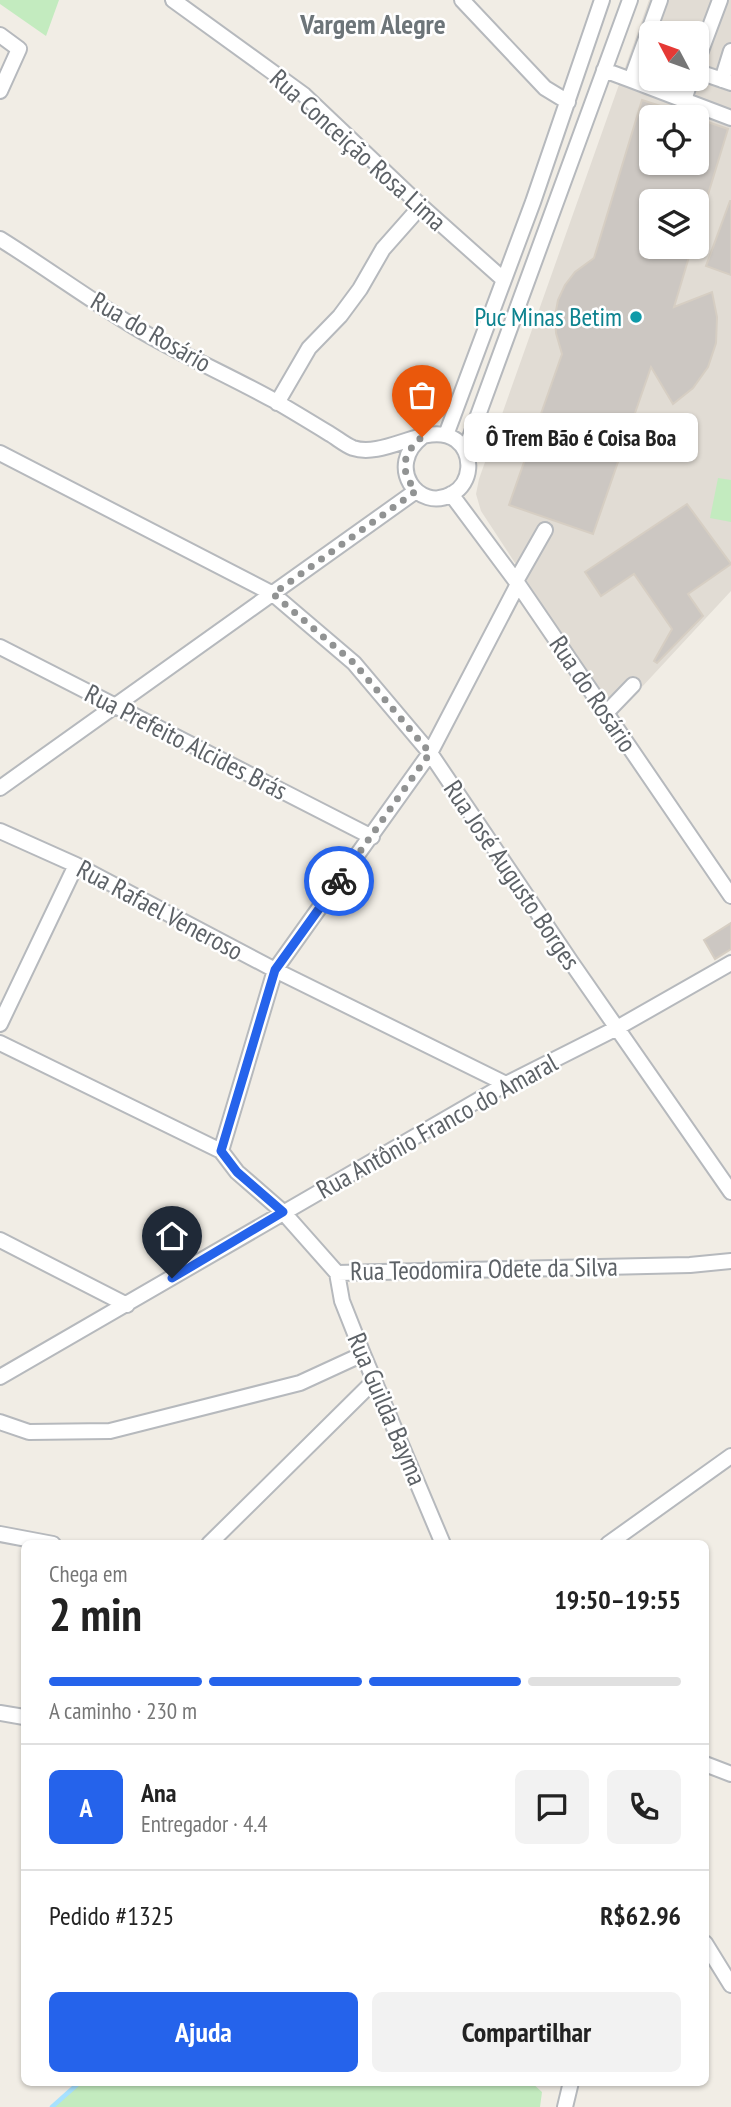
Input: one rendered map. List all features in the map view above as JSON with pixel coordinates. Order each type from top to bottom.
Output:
[{"type":"street","name":"Rua Conceição Rosa Lima","points":[[173,0],[304,95],[504,280]]},
{"type":"street","points":[[461,0],[545,88],[568,102]]},
{"type":"street","points":[[446,435],[568,102],[602,0]]},
{"type":"street","points":[[465,451],[630,0]]},
{"type":"street","points":[[631,80],[660,0]]},
{"type":"street","points":[[709,29],[720,0]]},
{"type":"street","points":[[0,35],[19,49],[0,91]]},
{"type":"street","points":[[709,75],[727,81],[731,51]]},
{"type":"street","points":[[604,70],[731,118]]},
{"type":"street","points":[[684,100],[687,91]]},
{"type":"street","points":[[277,403],[309,348],[340,316],[360,289],[383,249],[421,205]]},
{"type":"street","name":"Rua do Rosário","points":[[0,239],[143,332],[277,403],[354,448],[383,449],[422,437]]},
{"type":"street","points":[[446,435],[457,441],[465,451],[469,463],[467,475],[461,486],[452,494],[439,498],[427,497],[416,491],[408,481],[406,456],[412,445],[422,437],[446,435]]},
{"type":"street","name":"Rua José Augusto Borges","points":[[0,453],[273,594],[354,663],[430,753],[731,1192]]},
{"type":"street","points":[[0,788],[416,491]]},
{"type":"street","name":"Rua do Rosário","points":[[452,494],[517,583],[731,896]]},
{"type":"street","points":[[0,1042],[221,1151],[275,970],[430,753],[545,530]]},
{"type":"street","name":"Rua Prefeito Alcides Brás","points":[[0,647],[372,837]]},
{"type":"street","points":[[606,713],[633,685]]},
{"type":"street","name":"Rua Rafael Veneroso","points":[[0,831],[76,865],[275,970],[506,1084]]},
{"type":"street","points":[[0,1024],[76,865]]},
{"type":"street","name":"Rua Antônio Franco do Amaral","points":[[0,1377],[506,1084],[617,1028],[731,963]]},
{"type":"street","name":"Rua Teodomira Odete da Silva","points":[[221,1151],[237,1172],[283,1212],[337,1273],[690,1265],[731,1261]]},
{"type":"street","points":[[0,1240],[127,1305]]},
{"type":"street","name":"Rua Guilda Bayma","points":[[337,1273],[342,1301],[441,1540]]},
{"type":"street","points":[[0,1422],[29,1432],[110,1431],[300,1382],[363,1354]]},
{"type":"street","points":[[213,1540],[375,1380]]},
{"type":"street","points":[[614,1540],[731,1456]]},
{"type":"street","points":[[0,1534],[32,1540]]},
{"type":"street","points":[[0,1713],[21,1716]]},
{"type":"street","points":[[709,1766],[731,1774]]},
{"type":"street","points":[[709,1949],[731,1985]]},
{"type":"street","points":[[565,2107],[570,2086]]},
{"type":"shaded area","points":[[649,0],[731,0],[731,591],[615,716],[481,511],[476,494],[479,479],[639,28],[639,91],[709,91],[709,21],[642,21]]},
{"type":"green space","points":[[0,0],[59,0],[46,36],[0,4]]},
{"type":"green space","points":[[718,478],[731,480],[731,522],[710,518]]},
{"type":"green space","points":[[76,2086],[535,2086],[542,2092],[540,2107],[52,2107]]},
{"type":"building","name":"Puc Minas Betim","points":[[642,100],[657,105],[640,105]]},
{"type":"building","name":"Puc Minas Betim","points":[[639,110],[639,175],[709,175],[709,122],[728,129],[709,191],[709,189],[639,189],[639,259],[688,259],[674,307],[712,292],[717,317],[716,343],[708,367],[693,388],[673,404],[651,367],[593,534],[509,505],[562,354],[556,333],[558,300],[575,272],[594,258]]},
{"type":"building","points":[[731,201],[731,275],[706,266]]},
{"type":"building","points":[[687,504],[731,564],[688,594],[703,616],[657,663],[654,661],[672,629],[634,574],[601,596],[585,572]]},
{"type":"building","points":[[731,923],[731,949],[715,959],[704,940]]},
{"type":"waterway","points":[[52,2107],[76,2086]]},
{"type":"way so far","points":[[339,881],[430,753],[354,663],[273,594],[416,491],[408,481],[406,456],[412,445],[422,437]]},
{"type":"place","name":"Puc Minas Betim","points":[[636,317]]},
{"type":"place","name":"Ô Trem Bão é Coisa Boa","points":[[422,437]]},
{"type":"district","name":"Vargem Alegre","points":[[373,24]]},
{"type":"route","points":[[172,1278],[283,1212],[237,1172],[221,1151],[275,970],[339,881]]}]
